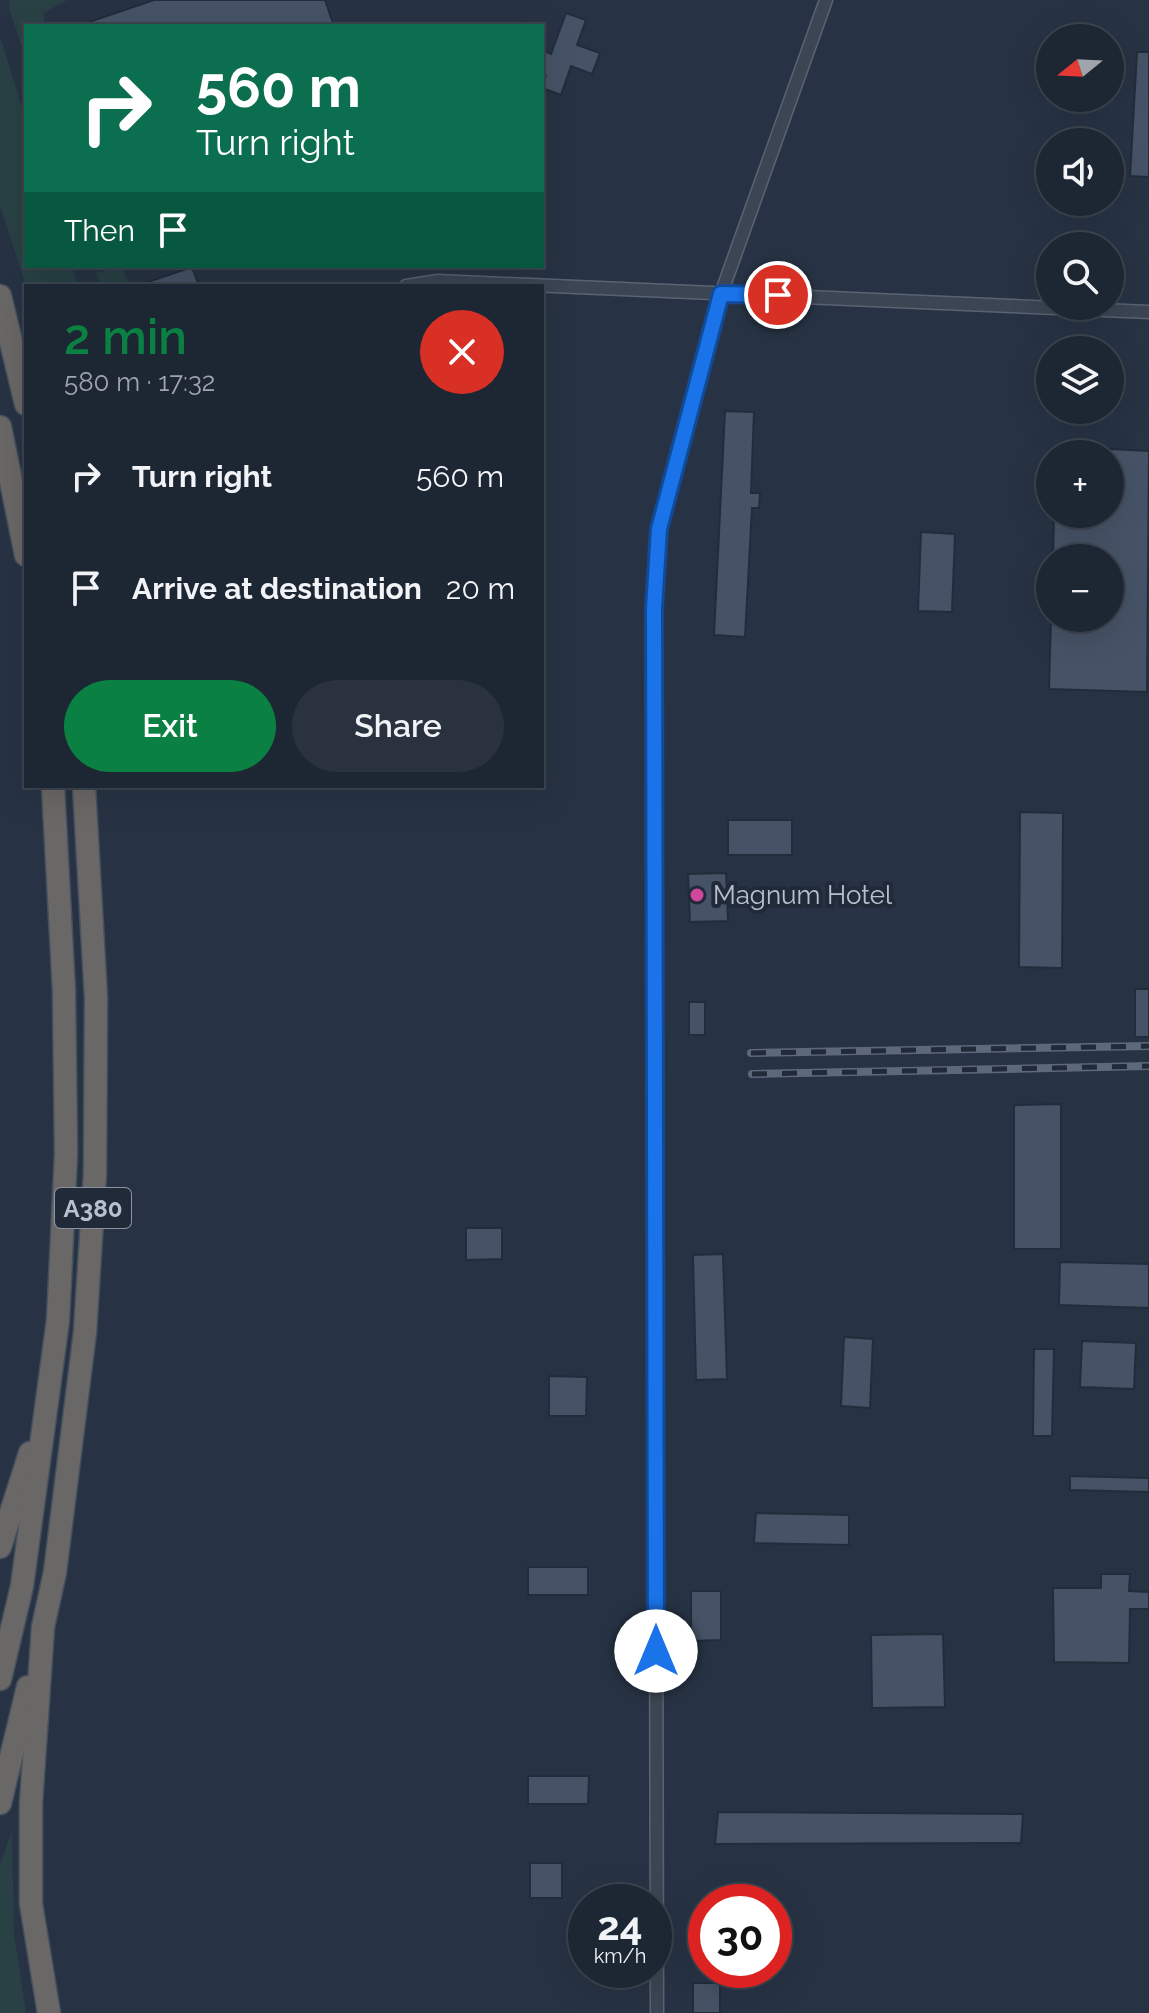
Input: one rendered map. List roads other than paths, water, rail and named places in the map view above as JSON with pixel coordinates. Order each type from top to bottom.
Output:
[{"type":"highway","points":[[2,304],[24,396]]},
{"type":"highway","points":[[0,427],[24,545]]},
{"type":"highway","name":"A380","points":[[0,1679],[22,1586],[58,1320],[66,1154],[64,991],[53,788]]},
{"type":"highway","name":"A380","points":[[0,1803],[55,1572],[82,1361],[95,1174],[96,998],[84,788]]},
{"type":"highway","points":[[0,1547],[48,1395]]},
{"type":"highway","points":[[43,1627],[31,1803],[31,1904],[49,2013]]},
{"type":"street","points":[[657,2013],[654,608],[659,529],[721,294],[826,0]]},
{"type":"street","points":[[419,284],[438,281],[503,284]]},
{"type":"street","points":[[544,286],[1149,312]]},
{"type":"street","points":[[2,304],[24,345]]},
{"type":"railway","points":[[751,1053],[1149,1046]]},
{"type":"railway","points":[[752,1074],[1149,1066]]},
{"type":"place","name":"Magnum Hotel","points":[[697,895]]}]
